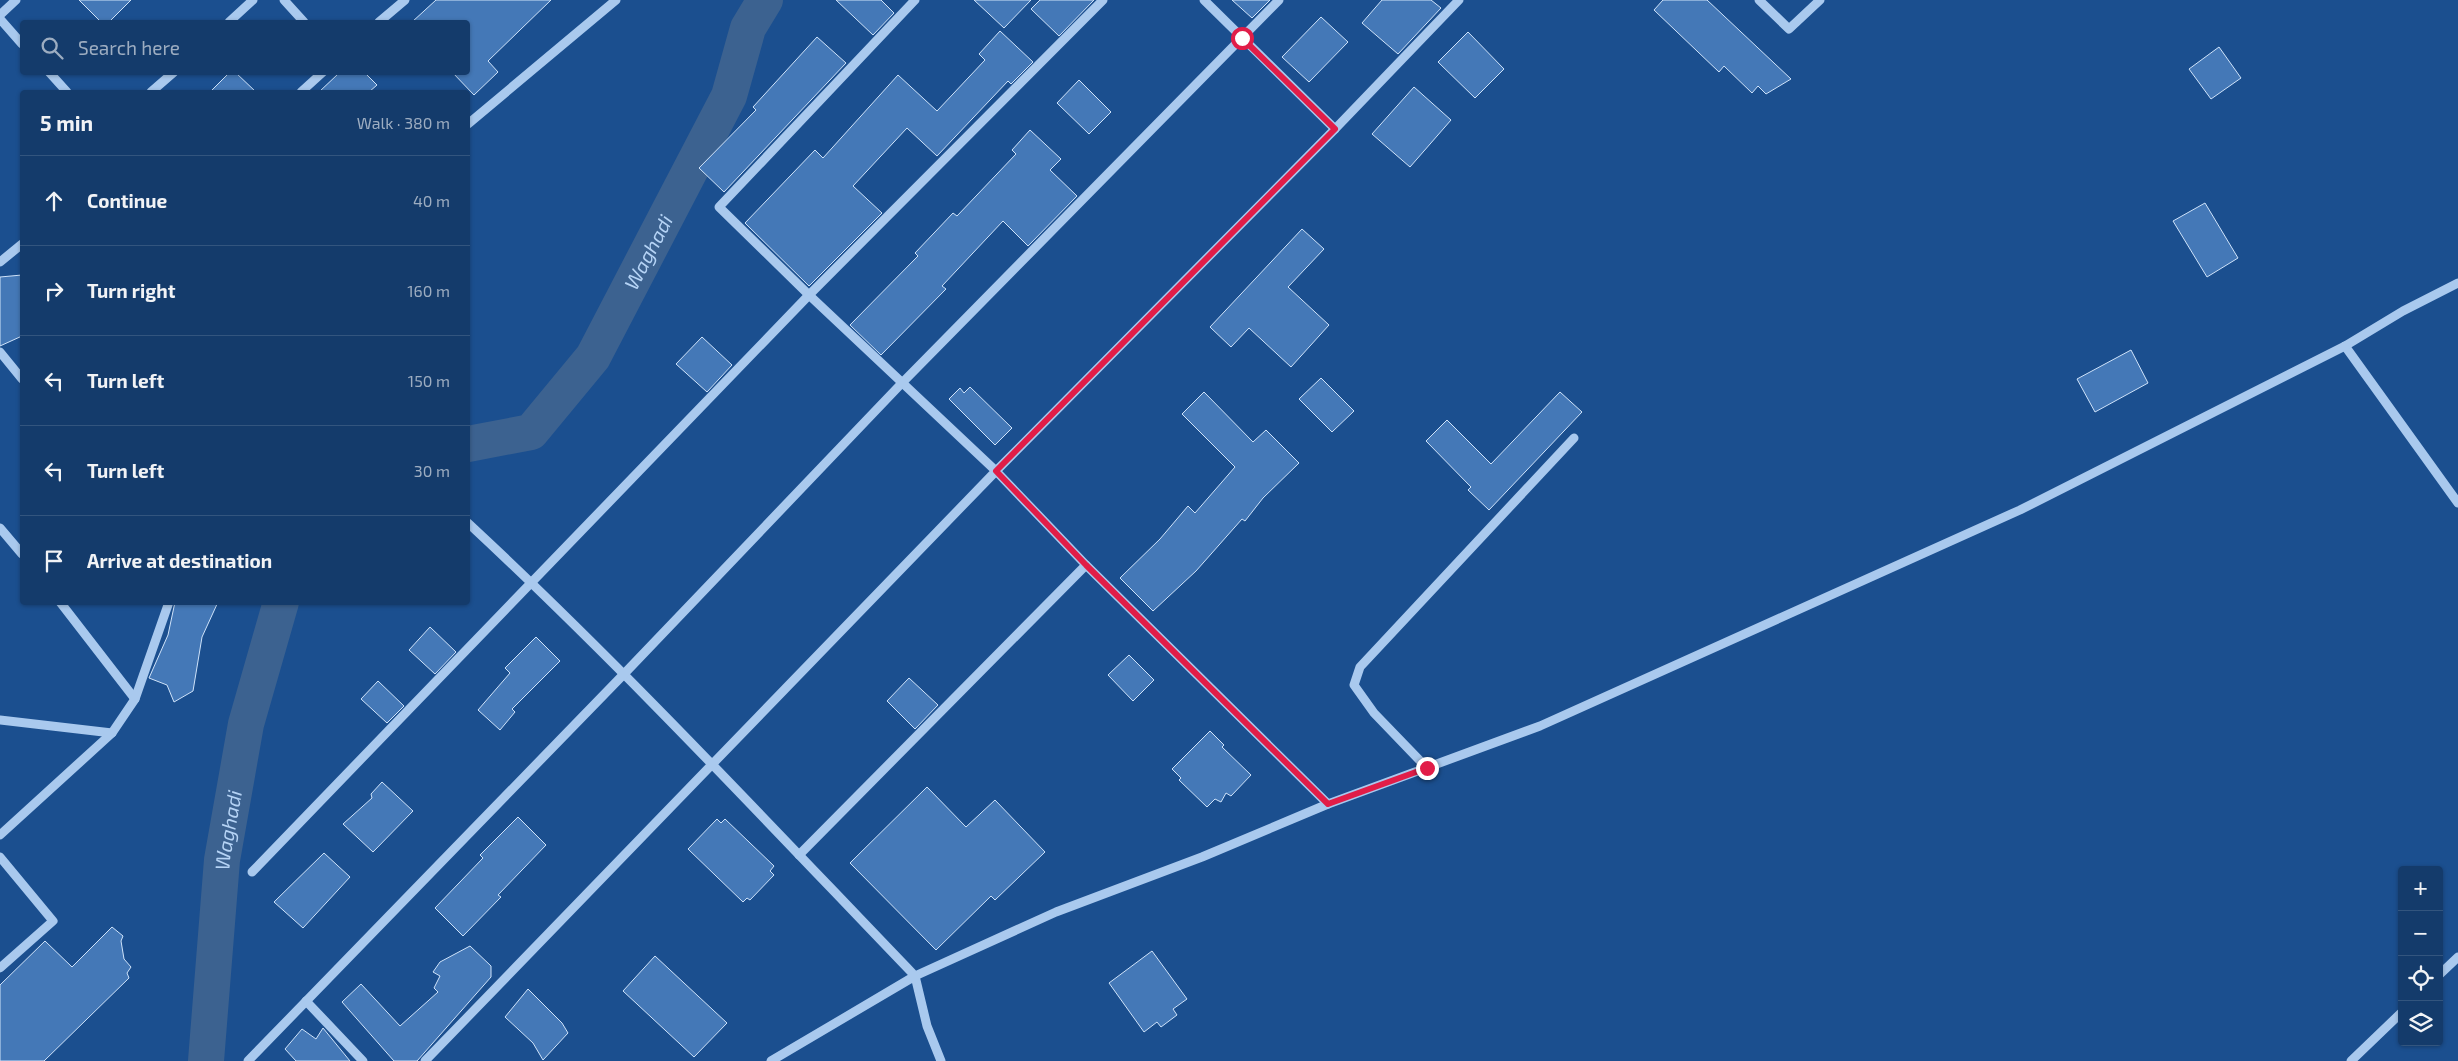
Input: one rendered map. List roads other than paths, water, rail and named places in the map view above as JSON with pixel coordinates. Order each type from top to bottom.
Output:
[{"type":"street","points":[[0,15],[16,0]]},
{"type":"street","points":[[231,20],[254,0]]},
{"type":"street","points":[[284,0],[302,20]]},
{"type":"street","points":[[382,20],[405,0]]},
{"type":"street","points":[[470,122],[616,0]]},
{"type":"street","points":[[916,0],[719,207],[901,384],[996,471],[1086,565],[1328,804]]},
{"type":"street","points":[[252,872],[809,295],[1103,0]]},
{"type":"street","points":[[1204,0],[1335,129]]},
{"type":"street","points":[[248,1061],[623,675],[901,384],[1278,0]]},
{"type":"street","points":[[425,1061],[713,766],[996,471],[1460,0]]},
{"type":"street","points":[[1759,0],[1789,29],[1820,0]]},
{"type":"street","points":[[0,19],[20,42]]},
{"type":"street","points":[[52,75],[65,90]]},
{"type":"street","points":[[153,90],[171,75]]},
{"type":"street","points":[[303,90],[320,75]]},
{"type":"street","points":[[0,262],[20,246]]},
{"type":"street","points":[[771,1061],[915,976],[1056,912],[1202,857],[1328,804],[1540,726],[2020,510],[2345,346],[2403,311],[2458,283]]},
{"type":"street","points":[[2345,346],[2458,503]]},
{"type":"street","points":[[0,352],[20,377]]},
{"type":"street","points":[[1427,768],[1374,713],[1354,685],[1360,667],[1574,438]]},
{"type":"street","points":[[470,525],[531,581],[713,766],[915,976],[926,1026],[941,1061]]},
{"type":"street","points":[[0,528],[20,552]]},
{"type":"street","points":[[799,855],[1086,565]]},
{"type":"street","points":[[62,605],[135,699]]},
{"type":"street","points":[[0,835],[112,733],[135,699],[168,605]]},
{"type":"street","points":[[0,720],[112,733]]},
{"type":"street","points":[[0,857],[53,921],[0,968]]},
{"type":"street","points":[[2443,971],[2458,957]]},
{"type":"street","points":[[306,1001],[363,1061]]},
{"type":"street","points":[[2351,1061],[2398,1016]]},
{"type":"waterway","name":"Waghadi","points":[[470,444],[531,432],[593,357],[729,96],[748,28],[765,0]]},
{"type":"waterway","name":"Waghadi","points":[[206,1061],[222,860],[246,724],[280,605]]}]
